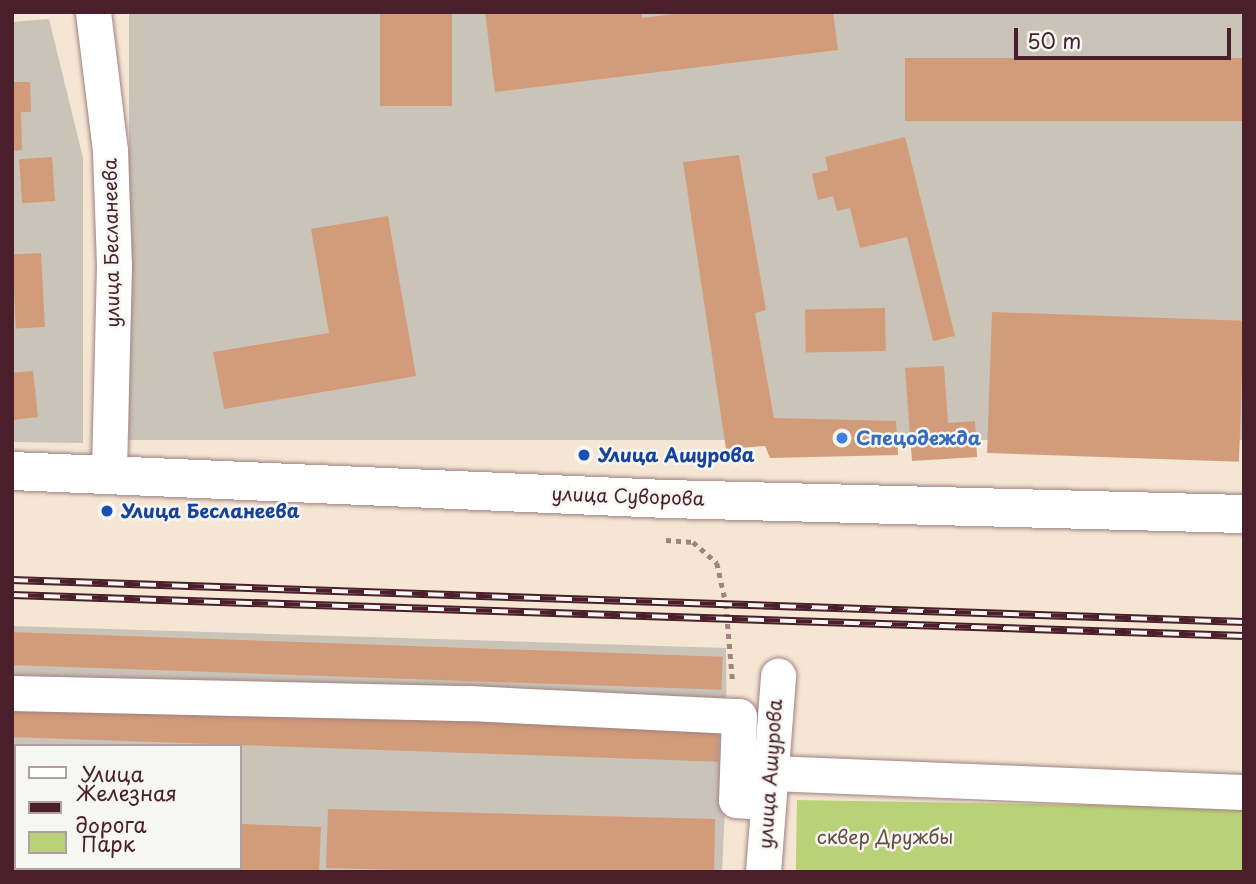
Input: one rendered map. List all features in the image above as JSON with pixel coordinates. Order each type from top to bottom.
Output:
[{"type":"main road","name":"улица Суворова","points":[[12,471],[667,499],[1244,513]]},
{"type":"street","name":"улица Бесланеева","points":[[93,12],[110,151],[113,241],[109,474]]},
{"type":"street","name":"улица Ашурова","points":[[763,872],[778,676]]},
{"type":"street","points":[[12,693],[469,703],[739,716],[736,800],[769,787],[1244,792]]},
{"type":"path","points":[[666,540],[693,542],[717,563],[726,604],[735,716]]},
{"type":"shaded area","points":[[129,12],[1244,12],[1244,440],[129,440]]},
{"type":"shaded area","points":[[49,19],[83,158],[83,443],[12,442],[12,22]]},
{"type":"shaded area","points":[[12,626],[726,648],[727,766],[722,872],[12,872]]},
{"type":"green space","name":"сквер Дружбы","points":[[797,800],[1244,808],[1243,872],[796,872]]},
{"type":"building","points":[[380,12],[452,12],[452,106],[380,106]]},
{"type":"building","points":[[485,12],[642,12],[642,18],[689,12],[833,12],[838,50],[495,92]]},
{"type":"building","points":[[905,58],[1244,58],[1244,121],[905,121]]},
{"type":"building","points":[[12,82],[30,82],[31,112],[21,112],[22,150],[12,151]]},
{"type":"building","points":[[905,137],[955,336],[933,341],[907,237],[860,248],[850,208],[837,211],[833,196],[818,200],[812,174],[828,170],[825,157]]},
{"type":"building","points":[[739,155],[766,310],[755,313],[774,418],[896,421],[898,455],[770,458],[765,446],[726,449],[683,162]]},
{"type":"building","points":[[52,157],[55,201],[22,203],[19,159]]},
{"type":"building","points":[[388,216],[416,376],[224,409],[213,352],[329,333],[311,229]]},
{"type":"building","points":[[41,253],[45,327],[16,328],[12,255]]},
{"type":"building","points":[[885,308],[886,351],[806,352],[805,309]]},
{"type":"building","points":[[992,312],[1244,321],[1239,462],[987,453]]},
{"type":"building","points":[[944,366],[948,423],[975,421],[977,457],[912,461],[905,368]]},
{"type":"building","points":[[33,371],[38,417],[12,420],[12,373]]},
{"type":"building","points":[[12,632],[723,657],[721,690],[12,665]]},
{"type":"building","points":[[12,702],[720,727],[718,762],[12,737]]},
{"type":"building","points":[[328,809],[715,819],[714,872],[481,872],[326,868]]},
{"type":"building","points":[[12,817],[14,870],[242,870],[242,824],[321,827],[319,872],[12,872]]},
{"type":"railway","points":[[12,580],[1244,622]]},
{"type":"railway","points":[[12,595],[1244,636]]},
{"type":"place","name":"Спецодежда","points":[[842,438]]},
{"type":"place","name":"Улица Ашурова","points":[[584,455]]},
{"type":"place","name":"Улица Бесланеева","points":[[107,511]]}]
